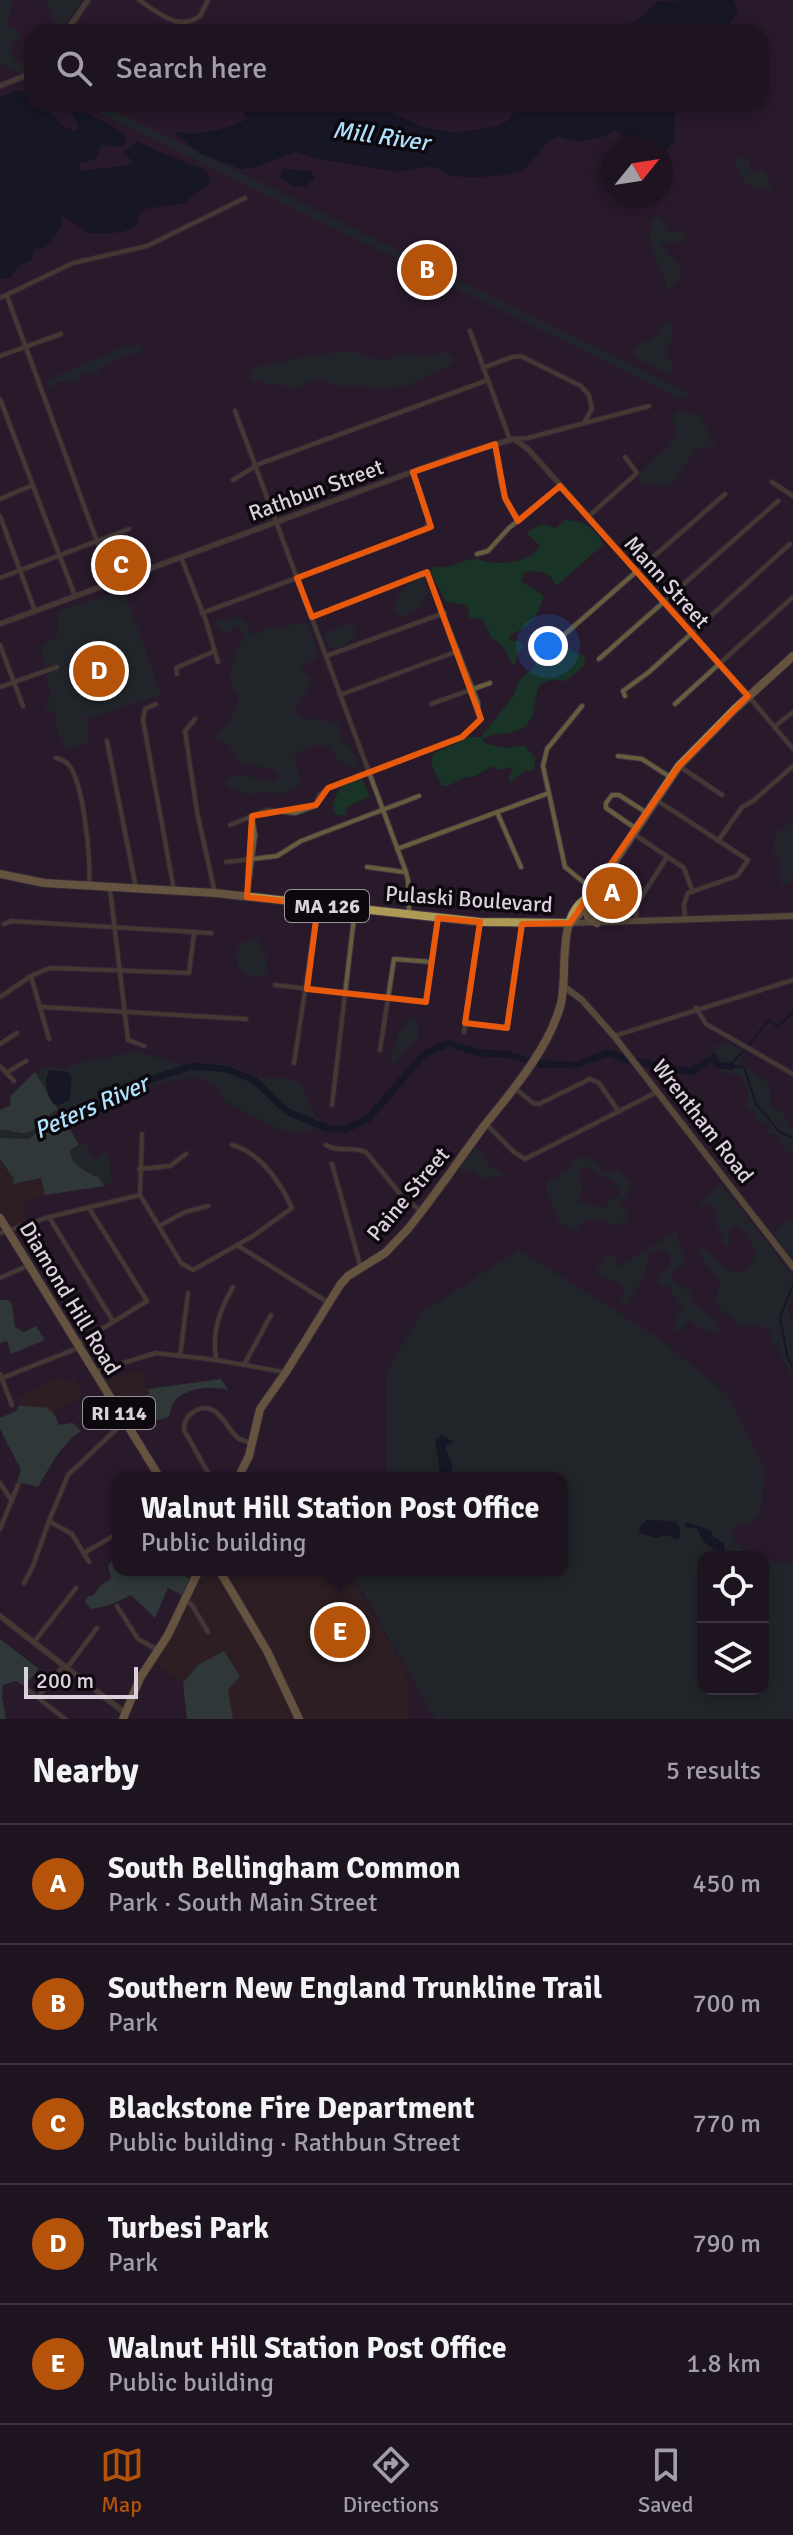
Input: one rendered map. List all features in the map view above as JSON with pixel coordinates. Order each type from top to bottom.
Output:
[{"type":"main road","points":[[570,923],[587,906],[679,766],[748,696],[793,656]]},
{"type":"main road","name":"Pulaski Boulevard","points":[[0,874],[44,883],[215,893],[480,922],[597,923],[793,916]]},
{"type":"main road","points":[[565,991],[564,944],[570,923],[574,912],[594,893]]},
{"type":"main road","points":[[587,906],[588,917],[597,923]]},
{"type":"main road","points":[[545,923],[558,930],[564,944]]},
{"type":"main road","name":"Wrentham Road","points":[[565,991],[582,1000],[614,1036],[793,1267]]},
{"type":"main road","name":"Paine Street","points":[[251,1443],[260,1409],[340,1285],[385,1253],[422,1212],[532,1061],[557,1016],[565,991]]},
{"type":"main road","name":"Diamond Hill Road","points":[[0,1218],[4,1231],[29,1265],[156,1472]]},
{"type":"main road","points":[[241,1472],[251,1443]]},
{"type":"main road","points":[[124,1716],[140,1678],[186,1600],[196,1576]]},
{"type":"main road","points":[[223,1576],[267,1651],[299,1719]]},
{"type":"street","points":[[72,24],[88,0]]},
{"type":"street","points":[[139,0],[170,20],[183,23],[200,16],[208,0]]},
{"type":"street","points":[[0,86],[24,76]]},
{"type":"street","points":[[0,298],[73,263],[147,246],[245,198]]},
{"type":"street","points":[[7,296],[112,582]]},
{"type":"street","points":[[470,331],[512,440]]},
{"type":"street","points":[[0,356],[61,334]]},
{"type":"street","points":[[483,368],[521,356],[576,383],[585,389],[592,409],[583,424]]},
{"type":"street","points":[[233,480],[329,438],[488,380]]},
{"type":"street","points":[[0,399],[75,596]]},
{"type":"street","name":"Rathbun Street","points":[[0,624],[495,444],[649,406]]},
{"type":"street","points":[[235,411],[406,872],[409,915]]},
{"type":"street","name":"Mann Street","points":[[512,440],[529,450],[793,749]]},
{"type":"street","points":[[495,444],[505,498],[512,512],[520,519]]},
{"type":"street","points":[[588,517],[637,473],[625,457]]},
{"type":"street","points":[[202,613],[426,528],[429,519],[413,472]]},
{"type":"street","points":[[772,482],[793,496]]},
{"type":"street","points":[[0,499],[33,485]]},
{"type":"street","points":[[477,554],[488,551],[560,486]]},
{"type":"street","points":[[564,635],[725,494]]},
{"type":"street","points":[[599,659],[778,501]]},
{"type":"street","points":[[0,516],[35,611]]},
{"type":"street","points":[[0,578],[129,529]]},
{"type":"street","points":[[625,696],[623,691],[649,672],[790,544]]},
{"type":"street","points":[[181,557],[218,662]]},
{"type":"street","points":[[230,825],[267,810],[295,813],[315,806],[322,791],[462,737],[475,728],[480,718],[480,707],[428,576],[422,574],[312,617]]},
{"type":"street","points":[[675,704],[793,597]]},
{"type":"street","points":[[326,656],[444,613]]},
{"type":"street","points":[[0,645],[23,706]]},
{"type":"street","points":[[177,674],[176,668],[215,651]]},
{"type":"street","points":[[340,695],[458,651]]},
{"type":"street","points":[[0,687],[57,667]]},
{"type":"street","points":[[431,704],[490,683]]},
{"type":"street","points":[[156,704],[145,709],[143,720],[174,890]]},
{"type":"street","points":[[582,706],[545,754],[543,766],[565,867],[594,893]]},
{"type":"street","points":[[774,727],[793,712]]},
{"type":"street","points":[[195,719],[185,731],[197,812],[215,893]]},
{"type":"street","points":[[107,741],[136,888]]},
{"type":"street","points":[[618,756],[642,759],[671,777]]},
{"type":"street","points":[[56,758],[70,767],[78,792],[90,852],[89,886]]},
{"type":"street","points":[[679,766],[722,795]]},
{"type":"street","points":[[718,841],[744,805],[753,801],[793,766]]},
{"type":"street","points":[[397,849],[550,793]]},
{"type":"street","points":[[647,813],[616,794],[606,803],[607,810],[686,871],[692,890]]},
{"type":"street","points":[[226,862],[280,855],[301,841],[419,796]]},
{"type":"street","points":[[656,799],[748,860],[737,876],[692,890],[685,901],[685,920]]},
{"type":"street","points":[[497,812],[521,867]]},
{"type":"street","points":[[247,897],[255,832],[252,816]]},
{"type":"street","points":[[636,921],[637,904],[668,856]]},
{"type":"street","points":[[367,867],[406,872]]},
{"type":"street","points":[[110,887],[128,1040],[144,1046]]},
{"type":"street","points":[[294,1063],[318,905]]},
{"type":"street","points":[[332,1105],[355,909]]},
{"type":"street","points":[[275,985],[426,1002],[438,918]]},
{"type":"street","points":[[4,924],[11,921],[211,933]]},
{"type":"street","points":[[464,1032],[480,922]]},
{"type":"street","points":[[465,1023],[507,1028],[522,924]]},
{"type":"street","points":[[0,997],[31,976],[50,968],[189,973],[194,933]]},
{"type":"street","points":[[380,1050],[394,959],[432,962]]},
{"type":"street","points":[[31,976],[49,1039]]},
{"type":"street","points":[[614,1036],[793,980]]},
{"type":"street","points":[[42,1007],[246,1019]]},
{"type":"street","points":[[696,1008],[706,1024],[793,1074]]},
{"type":"street","points":[[0,1044],[17,1033]]},
{"type":"street","points":[[6,1073],[26,1061]]},
{"type":"street","points":[[0,1066],[14,1081]]},
{"type":"street","points":[[514,1087],[535,1104],[590,1079],[599,1083],[620,1112]]},
{"type":"street","points":[[486,1124],[525,1159],[657,1092]]},
{"type":"street","points":[[142,1134],[140,1195],[186,1268],[198,1269],[292,1208],[256,1155],[232,1145]]},
{"type":"street","points":[[326,1145],[338,1150],[360,1149],[366,1152],[401,1195],[422,1212]]},
{"type":"street","points":[[139,1169],[161,1169],[179,1161],[186,1154]]},
{"type":"street","points":[[332,1164],[361,1268]]},
{"type":"street","points":[[4,1231],[140,1195]]},
{"type":"street","points":[[159,1226],[185,1212],[208,1206]]},
{"type":"street","points":[[12,1405],[1,1377],[77,1346],[147,1301],[89,1208]]},
{"type":"street","points":[[49,1217],[113,1321]]},
{"type":"street","points":[[237,1245],[329,1303]]},
{"type":"street","points":[[0,1278],[29,1265]]},
{"type":"street","points":[[216,1360],[215,1330],[223,1304],[233,1287]]},
{"type":"street","points":[[180,1356],[188,1293]]},
{"type":"street","points":[[244,1365],[271,1315]]},
{"type":"street","points":[[93,1372],[156,1353],[286,1372]]},
{"type":"street","points":[[208,1472],[184,1430],[185,1421],[191,1413],[200,1410],[215,1412],[239,1439],[251,1443]]},
{"type":"street","points":[[24,1583],[68,1475],[124,1422]]},
{"type":"street","points":[[0,1483],[12,1501]]},
{"type":"street","points":[[0,1529],[18,1485]]},
{"type":"street","points":[[49,1521],[72,1534],[89,1562]]},
{"type":"street","points":[[84,1553],[112,1537]]},
{"type":"street","points":[[34,1642],[76,1588]]},
{"type":"street","points":[[186,1600],[208,1632]]},
{"type":"street","points":[[117,1606],[138,1639],[158,1650]]},
{"type":"street","points":[[0,1616],[124,1716]]},
{"type":"street","points":[[38,1697],[97,1628]]},
{"type":"street","points":[[28,1690],[65,1719]]},
{"type":"highlighted area","points":[[495,444],[505,498],[518,521],[560,486],[748,696],[679,766],[570,923],[522,924],[507,1028],[465,1023],[480,922],[438,918],[426,1002],[307,989],[318,905],[247,897],[252,816],[316,805],[328,788],[462,737],[481,719],[427,572],[312,617],[297,578],[431,527],[413,472]]},
{"type":"shaded area","points":[[0,1159],[14,1179],[41,1178],[45,1195],[24,1202],[27,1221],[0,1229]]},
{"type":"shaded area","points":[[138,1371],[143,1373],[149,1394],[141,1397],[143,1404],[119,1412],[101,1384],[115,1376]]},
{"type":"shaded area","points":[[59,1377],[63,1383],[74,1377],[83,1394],[54,1413],[41,1406],[29,1408],[19,1405],[17,1397]]},
{"type":"shaded area","points":[[184,1576],[350,1576],[405,1669],[409,1686],[409,1719],[233,1719],[228,1690],[240,1677],[224,1652],[198,1665],[183,1683],[152,1661],[193,1582]]},
{"type":"green space","points":[[0,0],[13,0],[6,27],[15,29],[21,35],[12,43],[10,50],[14,59],[24,65],[24,75],[0,63]]},
{"type":"green space","points":[[45,0],[83,0],[66,24],[56,24]]},
{"type":"green space","points":[[98,112],[117,112],[690,394],[681,399]]},
{"type":"green space","points":[[748,157],[751,173],[765,170],[771,187],[769,190],[748,185],[741,177],[733,159]]},
{"type":"green space","points":[[657,216],[669,232],[682,231],[688,236],[682,241],[661,244],[682,270],[667,292],[649,241],[652,219]]},
{"type":"green space","points":[[666,321],[671,324],[673,337],[664,352],[672,364],[668,375],[631,355],[640,344],[653,338]]},
{"type":"green space","points":[[139,345],[142,351],[117,359],[95,374],[88,372],[74,382],[57,382],[50,390],[47,380],[121,348]]},
{"type":"green space","points":[[447,351],[454,360],[450,365],[406,386],[374,389],[361,385],[342,387],[316,379],[295,389],[279,384],[266,385],[253,381],[249,376],[252,368],[324,353],[356,352],[367,358],[383,360],[409,353],[425,357]]},
{"type":"green space","points":[[677,411],[699,415],[715,443],[711,447],[696,448],[671,486],[642,484],[638,478],[641,473],[667,448],[677,430],[672,417]]},
{"type":"green space","points":[[565,520],[588,526],[603,545],[556,586],[551,577],[543,572],[524,573],[521,581],[544,596],[533,621],[510,635],[510,640],[521,642],[524,648],[517,652],[516,662],[512,665],[505,649],[491,637],[483,620],[468,617],[467,605],[446,602],[430,571],[433,567],[472,559],[502,563],[526,558],[539,545],[526,533],[541,524],[556,528]]},
{"type":"green space","points":[[422,577],[429,592],[415,611],[400,617],[394,609],[397,598],[407,586]]},
{"type":"green space","points":[[124,590],[161,695],[88,719],[88,742],[68,749],[58,734],[55,712],[47,710],[44,704],[51,697],[41,647],[58,635],[57,611]]},
{"type":"green space","points":[[237,616],[246,622],[249,632],[255,635],[270,627],[281,629],[308,624],[318,654],[301,668],[312,681],[296,712],[302,718],[336,722],[340,726],[339,735],[360,760],[357,768],[344,765],[328,747],[313,745],[295,754],[300,784],[281,795],[273,792],[246,794],[226,787],[228,779],[242,774],[266,780],[275,780],[278,776],[272,769],[239,763],[228,744],[215,739],[234,714],[238,703],[239,696],[230,676],[233,660],[244,638],[238,625],[222,633],[216,625],[218,620],[232,620]]},
{"type":"green space","points":[[345,624],[356,626],[351,640],[338,648],[328,648],[324,634]]},
{"type":"green space","points":[[567,647],[585,656],[584,666],[565,681],[551,680],[540,684],[532,716],[523,728],[483,739],[484,743],[504,748],[524,746],[536,758],[533,771],[525,771],[510,782],[513,767],[499,770],[493,766],[475,776],[442,786],[431,764],[433,754],[469,737],[481,737],[513,696],[521,678],[533,669],[540,655],[557,654]]},
{"type":"green space","points":[[362,779],[370,796],[347,807],[345,816],[336,815],[333,808],[338,791],[345,784]]},
{"type":"green space","points":[[793,820],[793,877],[781,885],[781,860],[773,851],[777,833]]},
{"type":"green space","points":[[614,876],[632,917],[594,917],[590,909]]},
{"type":"green space","points":[[257,939],[267,966],[264,976],[251,978],[237,967],[237,949],[242,943]]},
{"type":"green space","points":[[414,1016],[418,1021],[418,1040],[393,1066],[391,1059],[399,1030]]},
{"type":"green space","points":[[728,1042],[745,1052],[739,1065],[769,1083],[771,1105],[782,1113],[793,1129],[793,1152],[785,1151],[778,1136],[765,1133],[772,1124],[758,1122],[754,1112],[746,1109],[748,1091],[741,1077],[723,1071],[714,1062],[714,1047]]},
{"type":"green space","points":[[136,1052],[179,1064],[224,1064],[259,1077],[295,1082],[302,1085],[314,1115],[328,1127],[299,1133],[279,1129],[226,1102],[213,1083],[196,1077],[156,1084],[103,1114],[49,1126],[25,1143],[0,1140],[0,1127],[41,1070],[50,1066],[66,1070],[73,1064]]},
{"type":"green space","points":[[35,1072],[58,1110],[26,1133],[0,1130],[0,1110],[11,1105],[10,1096]]},
{"type":"green space","points":[[64,1120],[79,1145],[70,1150],[73,1160],[80,1168],[99,1178],[104,1186],[45,1195],[41,1178],[13,1184],[14,1179],[0,1159],[0,1138],[29,1139],[50,1123]]},
{"type":"green space","points":[[83,1143],[88,1146],[93,1158],[105,1151],[107,1153],[113,1182],[104,1186],[99,1178],[73,1160],[70,1150]]},
{"type":"green space","points":[[475,1148],[483,1153],[490,1168],[500,1171],[504,1177],[481,1179],[475,1172],[461,1171],[463,1163]]},
{"type":"green space","points":[[583,1156],[597,1163],[602,1172],[617,1170],[630,1181],[632,1188],[620,1202],[627,1220],[614,1226],[604,1221],[588,1220],[576,1230],[559,1220],[547,1190],[547,1182],[569,1170],[576,1159]],"holes":[[[587,1167],[613,1180],[613,1186],[620,1190],[618,1197],[608,1200],[606,1208],[578,1202],[582,1191],[579,1169]]]},
{"type":"green space","points":[[721,1184],[793,1276],[793,1299],[788,1309],[793,1323],[793,1377],[778,1349],[771,1343],[768,1330],[755,1325],[741,1326],[713,1301],[718,1297],[721,1282],[698,1254],[700,1247],[735,1273],[742,1272],[750,1265],[757,1252],[741,1228],[736,1226],[729,1231],[729,1245],[724,1245],[717,1224],[717,1209],[709,1204],[702,1206],[699,1202]]},
{"type":"green space","points":[[785,1221],[793,1221],[793,1264],[773,1237]]},
{"type":"green space","points":[[676,1232],[684,1262],[672,1272],[672,1280],[685,1290],[691,1290],[692,1301],[717,1323],[719,1328],[716,1333],[699,1328],[689,1320],[680,1332],[674,1331],[676,1317],[683,1308],[667,1285],[658,1286],[661,1273],[671,1264],[670,1255],[665,1250],[654,1251],[648,1256],[646,1273],[627,1305],[621,1306],[620,1303],[624,1290],[620,1283],[605,1279],[596,1272],[607,1254],[617,1258],[615,1265],[618,1267]]},
{"type":"green space","points":[[519,1250],[657,1337],[729,1396],[765,1471],[760,1512],[751,1524],[740,1523],[732,1531],[736,1543],[746,1551],[697,1551],[697,1695],[769,1695],[769,1561],[782,1564],[793,1561],[793,1719],[435,1719],[354,1576],[568,1576],[568,1472],[386,1472],[386,1372],[422,1312]]},
{"type":"green space","points":[[0,1300],[9,1300],[12,1304],[15,1327],[24,1332],[36,1326],[45,1340],[11,1354],[7,1341],[0,1343]]},
{"type":"green space","points":[[221,1379],[228,1390],[206,1388],[190,1391],[177,1399],[169,1417],[154,1421],[141,1399],[149,1394],[148,1389]]},
{"type":"green space","points":[[19,1405],[46,1408],[54,1414],[59,1425],[73,1423],[81,1431],[61,1450],[38,1487],[17,1482],[21,1470],[0,1429],[0,1418],[16,1411]]},
{"type":"green space","points":[[112,1562],[112,1576],[184,1576],[193,1582],[185,1596],[168,1588],[155,1618],[131,1595],[110,1605],[91,1609],[85,1602],[111,1578],[108,1565]]},
{"type":"green space","points":[[0,1639],[39,1669],[24,1686],[16,1681],[3,1685],[6,1719],[0,1719]]},
{"type":"green space","points":[[224,1651],[240,1676],[228,1690],[233,1719],[187,1719],[183,1683],[198,1665]]},
{"type":"water","points":[[734,0],[738,11],[728,24],[629,24],[636,22],[657,1]]},
{"type":"water","points":[[23,91],[24,112],[49,112],[63,126],[74,131],[79,128],[71,112],[85,112],[124,133],[125,144],[120,147],[101,145],[96,159],[79,164],[81,171],[130,164],[132,160],[123,151],[138,141],[200,168],[207,173],[211,182],[184,203],[145,209],[138,215],[138,225],[123,232],[89,233],[63,216],[60,228],[44,249],[35,249],[31,260],[19,266],[10,278],[0,279],[0,97]]},
{"type":"water","name":"Mill River","points":[[243,112],[390,112],[423,127],[459,133],[500,125],[509,120],[513,112],[676,112],[673,143],[673,136],[622,136],[617,130],[580,141],[559,136],[547,143],[522,170],[468,177],[447,174],[434,167],[393,171],[319,159],[296,152],[241,169],[201,154],[175,134],[176,131],[212,131],[248,119]]},
{"type":"water","points":[[283,169],[311,171],[315,178],[306,186],[293,186],[280,177]]},
{"type":"water","points":[[50,1070],[67,1072],[72,1078],[69,1100],[60,1105],[53,1104],[47,1091],[46,1078]]},
{"type":"water","points":[[442,1434],[453,1442],[446,1449],[453,1467],[451,1472],[440,1472],[435,1440]]},
{"type":"water","points":[[646,1520],[676,1521],[680,1529],[679,1540],[666,1535],[656,1538],[639,1533]]},
{"type":"water","points":[[686,1522],[710,1530],[714,1537],[724,1543],[725,1551],[715,1551],[702,1540],[697,1528],[685,1527]]},
{"type":"waterway","name":"Peters River","points":[[793,1012],[778,1027],[769,1020],[731,1066],[744,1067],[756,1104],[780,1132],[793,1138]]},
{"type":"waterway","name":"Peters River","points":[[61,1118],[98,1109],[144,1082],[192,1066],[227,1069],[254,1080],[288,1112],[329,1129],[346,1129],[369,1118],[423,1055],[448,1043],[479,1053],[507,1054],[538,1064],[575,1065],[609,1053],[691,1072],[714,1057],[718,1065],[731,1066]]},
{"type":"waterway","points":[[793,1285],[780,1317],[787,1355],[793,1369]]},
{"type":"place","name":"Southern New England Trunkline Trail","points":[[427,270]]},
{"type":"place","name":"Blackstone Fire Department","points":[[121,565]]},
{"type":"place","name":"Turbesi Park","points":[[99,671]]},
{"type":"place","name":"South Bellingham Common","points":[[612,893]]},
{"type":"place","name":"Walnut Hill Station Post Office","points":[[340,1632]]}]
